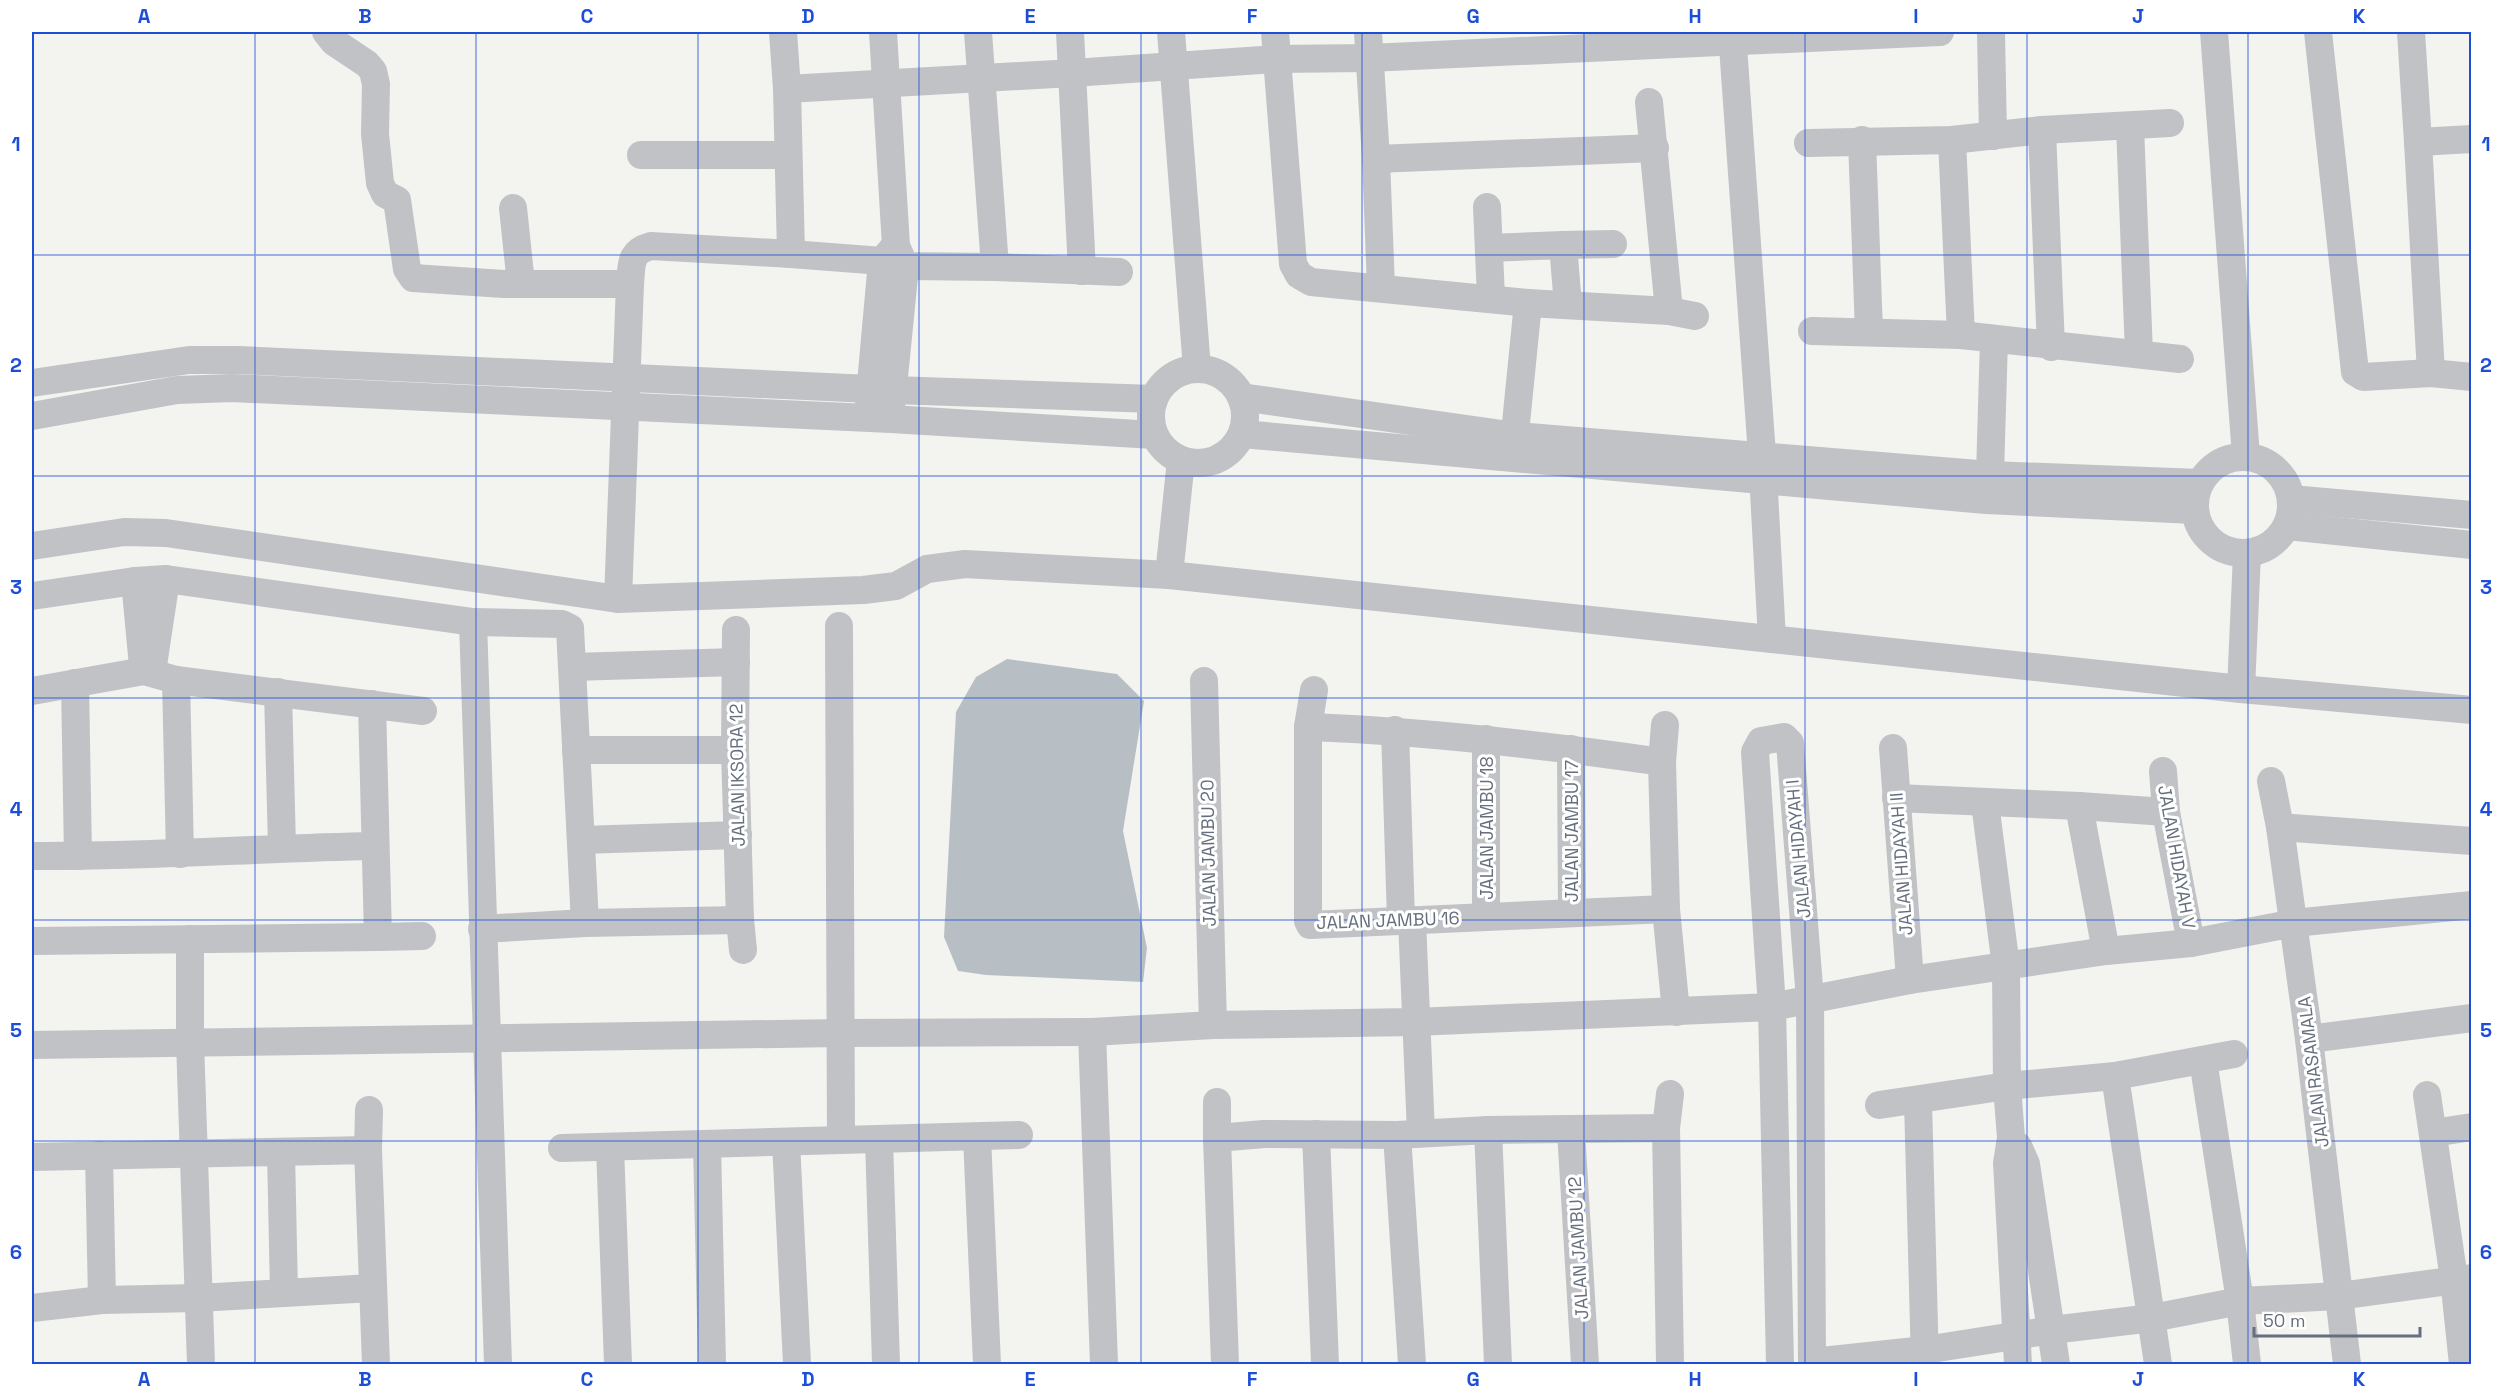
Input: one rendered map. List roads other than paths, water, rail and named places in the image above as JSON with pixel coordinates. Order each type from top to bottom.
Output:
[{"type":"street","points":[[326,32],[334,42],[367,64],[372,70],[376,84],[375,134],[380,183],[385,194],[397,200],[407,269],[413,278],[521,284],[630,284]]},
{"type":"street","points":[[783,32],[787,89],[791,254]]},
{"type":"street","points":[[879,419],[894,258],[883,32]]},
{"type":"street","points":[[978,32],[995,267]]},
{"type":"street","points":[[1070,32],[1082,271]]},
{"type":"street","points":[[1171,32],[1197,369]]},
{"type":"street","points":[[787,89],[1173,66],[1276,45],[1369,45],[1940,32]]},
{"type":"street","points":[[1990,32],[1993,136]]},
{"type":"street","points":[[2214,32],[2246,456]]},
{"type":"street","points":[[2318,32],[2355,372],[2364,377],[2431,373],[2472,377]]},
{"type":"street","points":[[2411,32],[2431,373]]},
{"type":"street","points":[[1732,37],[1763,468],[1772,639]]},
{"type":"street","points":[[1276,45],[1293,264],[1299,275],[1311,282],[1528,303],[1682,313],[1649,102]]},
{"type":"street","points":[[1369,45],[1381,287]]},
{"type":"street","points":[[1808,143],[1952,140],[2042,130],[2170,123]]},
{"type":"street","points":[[2130,126],[2139,354]]},
{"type":"street","points":[[2042,130],[2051,346]]},
{"type":"street","points":[[2418,142],[2472,139]]},
{"type":"street","points":[[1952,140],[1960,335]]},
{"type":"street","points":[[1862,141],[1869,332]]},
{"type":"street","points":[[1376,159],[1655,148]]},
{"type":"street","points":[[641,156],[789,155]]},
{"type":"street","points":[[1487,207],[1491,298]]},
{"type":"street","points":[[513,208],[521,284]]},
{"type":"street","points":[[1489,248],[1613,244]]},
{"type":"street","points":[[1563,245],[1568,305]]},
{"type":"street","points":[[618,599],[630,284],[632,259],[640,249],[651,246],[894,258],[995,267],[1119,272]]},
{"type":"street","points":[[1514,447],[1528,303]]},
{"type":"street","points":[[1812,331],[1960,335],[2180,359]]},
{"type":"street","points":[[1990,475],[1994,339]]},
{"type":"street","points":[[32,383],[189,360],[239,360],[1154,399]]},
{"type":"street","points":[[1197,369],[1215,372],[1230,382],[1241,397],[1245,415],[1242,434],[1232,449],[1217,460],[1198,464],[1181,460],[1165,450],[1154,435],[1150,417],[1154,399],[1164,383],[1179,373],[1197,369]]},
{"type":"street","points":[[92,373],[100,404]]},
{"type":"street","points":[[32,416],[177,390],[232,388],[879,419],[1154,435]]},
{"type":"street","points":[[1241,397],[1514,447]]},
{"type":"street","points":[[1242,434],[1514,447],[1763,468],[1990,475],[2197,496]]},
{"type":"street","points":[[2246,456],[2267,463],[2283,478],[2289,512],[2271,545],[2247,554],[2222,549],[2203,533],[2197,496],[2219,463],[2246,456]]},
{"type":"street","points":[[1169,575],[1181,460]]},
{"type":"street","points":[[1763,468],[1986,500],[2197,496]]},
{"type":"street","points":[[2289,512],[2472,514]]},
{"type":"street","points":[[2289,512],[2472,545]]},
{"type":"street","points":[[32,546],[124,532],[166,533],[618,599],[863,590],[896,586],[927,569],[965,564],[1169,575],[2241,689],[2472,710]]},
{"type":"street","points":[[2241,689],[2247,554]]},
{"type":"street","points":[[157,674],[166,579]]},
{"type":"street","points":[[32,596],[135,581],[166,579],[473,622],[562,624],[570,628],[585,923]]},
{"type":"street","points":[[135,581],[157,674],[180,854]]},
{"type":"street","points":[[473,622],[498,1365]]},
{"type":"street","points":[[839,626],[841,1139]]},
{"type":"street","name":"JALAN IKSORA 12","points":[[736,630],[735,750],[742,950]]},
{"type":"street","points":[[573,667],[736,662]]},
{"type":"street","points":[[32,691],[75,683],[157,674],[423,711]]},
{"type":"street","name":"JALAN JAMBU 20","points":[[1204,681],[1213,1025]]},
{"type":"street","points":[[75,683],[78,856]]},
{"type":"street","name":"JALAN JAMBU 16","points":[[1314,690],[1308,727],[1308,921],[1310,925],[1666,909]]},
{"type":"street","points":[[278,692],[282,848]]},
{"type":"street","points":[[372,704],[378,937]]},
{"type":"street","points":[[1665,725],[1662,762],[1666,909],[1676,1012]]},
{"type":"street","points":[[1308,727],[1395,730],[1571,749],[1662,762]]},
{"type":"street","points":[[1395,730],[1414,1022],[1409,1134],[1412,1365]]},
{"type":"street","name":"JALAN HIDAYAH I","points":[[1772,1007],[1755,752],[1761,741],[1784,737],[1790,744],[1810,1000]]},
{"type":"street","name":"JALAN JAMBU 18","points":[[1486,739],[1486,916]]},
{"type":"street","name":"JALAN HIDAYAH II","points":[[1893,748],[1910,980]]},
{"type":"street","name":"JALAN JAMBU 17","points":[[1571,749],[1572,913]]},
{"type":"street","points":[[576,750],[735,750]]},
{"type":"street","name":"JALAN HIDAYAH V","points":[[2163,771],[2166,812],[2192,943]]},
{"type":"street","name":"JALAN RASAMALA","points":[[2271,782],[2294,923],[2347,1365]]},
{"type":"street","points":[[1896,798],[2166,812]]},
{"type":"street","points":[[1985,803],[2006,967],[2007,1086],[2011,1138],[2007,1163],[2018,1365]]},
{"type":"street","points":[[2079,806],[2106,951]]},
{"type":"street","points":[[2280,827],[2472,841]]},
{"type":"street","points":[[581,840],[738,835]]},
{"type":"street","points":[[32,856],[180,854],[374,846]]},
{"type":"street","points":[[32,1045],[839,1033],[1092,1032],[1213,1025],[1414,1022],[1772,1007],[1910,980],[2106,951],[2192,943],[2294,923],[2472,905]]},
{"type":"street","points":[[482,929],[585,923],[740,920]]},
{"type":"street","points":[[32,941],[422,936]]},
{"type":"street","points":[[190,939],[190,1042],[201,1365]]},
{"type":"street","points":[[1810,1000],[1812,1363],[1925,1357],[2017,1336],[2152,1318],[2240,1301],[2339,1296],[2463,1279]]},
{"type":"street","points":[[1772,1007],[1780,1365]]},
{"type":"street","points":[[2309,1039],[2472,1018]]},
{"type":"street","points":[[1092,1032],[1104,1365]]},
{"type":"street","points":[[1879,1105],[2007,1086],[2115,1076],[2234,1054]]},
{"type":"street","points":[[2203,1059],[2240,1301],[2247,1365]]},
{"type":"street","points":[[2115,1076],[2158,1365]]},
{"type":"street","points":[[1670,1094],[1666,1128],[1670,1365]]},
{"type":"street","points":[[2427,1095],[2463,1279],[2463,1365]]},
{"type":"street","points":[[1918,1101],[1925,1357]]},
{"type":"street","points":[[1217,1102],[1216,1138],[1225,1365]]},
{"type":"street","points":[[369,1110],[368,1150],[376,1365]]},
{"type":"street","points":[[2433,1133],[2472,1127]]},
{"type":"street","points":[[1216,1138],[1264,1134],[1409,1134],[1488,1130],[1571,1131],[1666,1128]]},
{"type":"street","points":[[1488,1130],[1498,1365]]},
{"type":"street","name":"JALAN JAMBU 12","points":[[1571,1131],[1585,1365]]},
{"type":"street","points":[[1316,1134],[1324,1365]]},
{"type":"street","points":[[562,1148],[1019,1136]]},
{"type":"street","points":[[977,1137],[987,1365]]},
{"type":"street","points":[[2011,1138],[2021,1150],[2026,1164],[2056,1365]]},
{"type":"street","points":[[879,1140],[886,1365]]},
{"type":"street","points":[[786,1142],[797,1365]]},
{"type":"street","points":[[707,1144],[712,1365]]},
{"type":"street","points":[[610,1146],[618,1365]]},
{"type":"street","points":[[32,1157],[368,1150]]},
{"type":"street","points":[[281,1152],[284,1293]]},
{"type":"street","points":[[99,1155],[102,1300]]},
{"type":"street","points":[[32,1308],[102,1300],[198,1298],[372,1288]]}]
